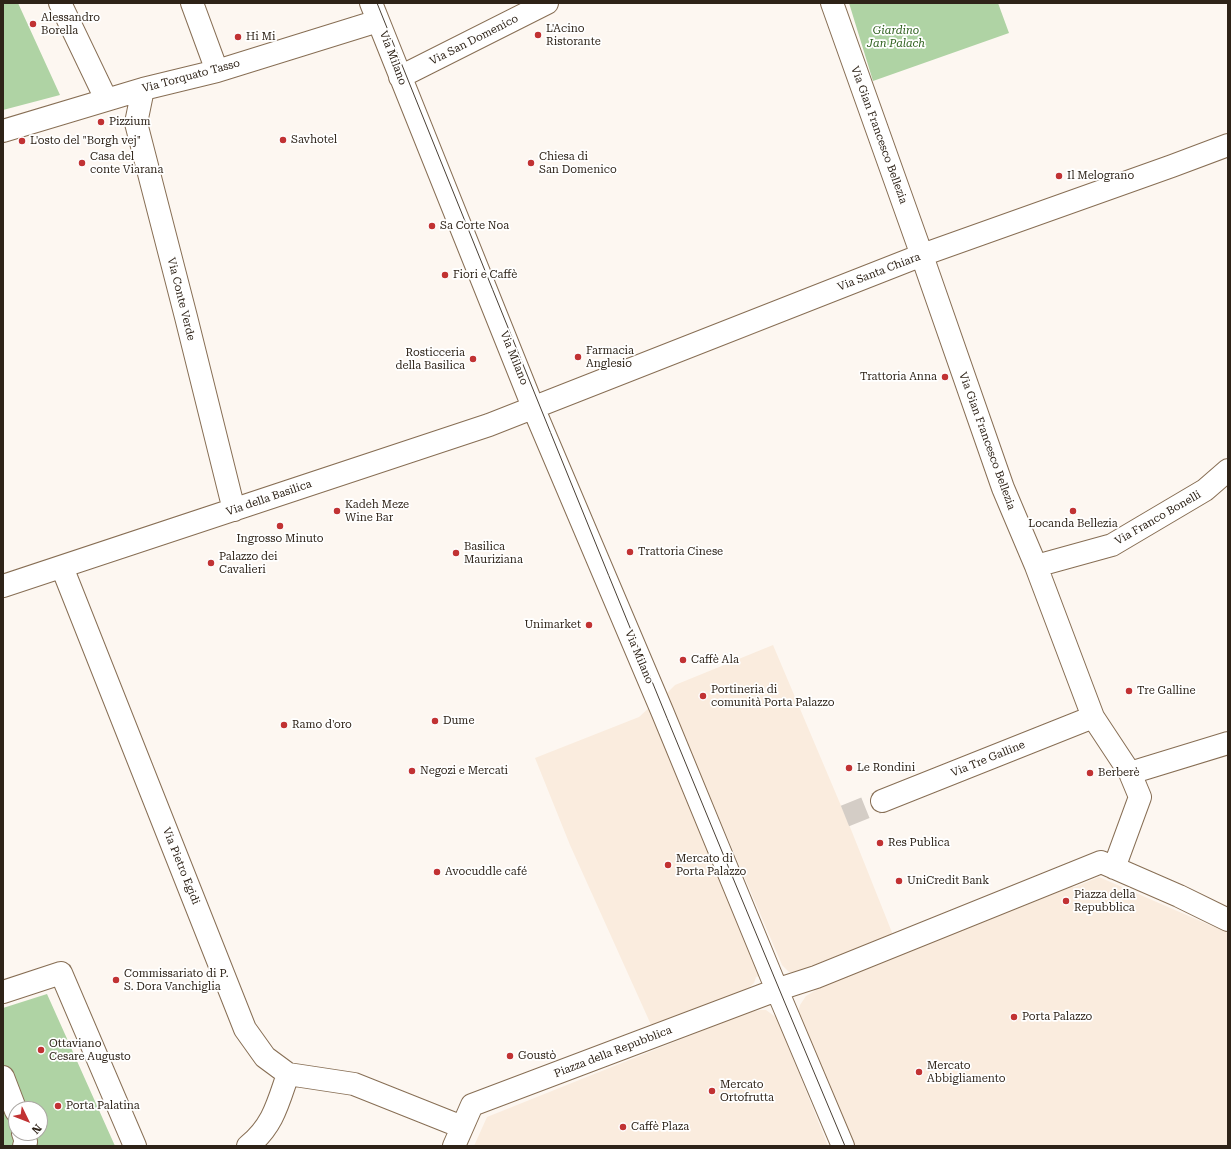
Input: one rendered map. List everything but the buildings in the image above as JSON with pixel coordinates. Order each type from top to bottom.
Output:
[{"type":"street","points":[[60,3],[106,99]]},
{"type":"street","points":[[192,3],[217,70]]},
{"type":"street","name":"Via San Domenico","points":[[400,77],[547,3]]},
{"type":"street","name":"Via Gian Francesco Bellezia","points":[[832,3],[1003,488],[1036,566],[1093,717],[1130,773],[1140,797],[1114,868]]},
{"type":"street","name":"Via Torquato Tasso","points":[[12,129],[106,99],[217,70],[375,12]]},
{"type":"street","name":"Via Milano","points":[[375,12],[533,407],[662,711],[777,990]]},
{"type":"street","name":"Via Conte Verde","points":[[143,89],[136,123],[234,510]]},
{"type":"street","name":"Via Santa Chiara","points":[[533,407],[922,255],[1228,145]]},
{"type":"street","name":"Via della Basilica","points":[[3,586],[488,425],[533,407]]},
{"type":"street","name":"Via Franco Bonelli","points":[[1036,566],[1112,545],[1205,490],[1228,470]]},
{"type":"street","name":"Via Pietro Egidi","points":[[62,566],[245,1029],[265,1057],[288,1074]]},
{"type":"street","name":"Via Tre Galline","points":[[882,801],[1093,717]]},
{"type":"street","points":[[1130,773],[1228,743]]},
{"type":"street","name":"Piazza della Repubblica","points":[[288,1074],[354,1084],[458,1137],[472,1105],[816,976],[1101,862],[1179,896],[1228,920]]},
{"type":"street","points":[[3,992],[61,973],[135,1146]]},
{"type":"street","points":[[777,990],[843,1146]]},
{"type":"street","points":[[248,1146],[258,1138],[272,1119],[288,1074]]},
{"type":"street","points":[[3,1077],[12,1101]]},
{"type":"shaded area","points":[[773,645],[850,827],[893,935],[796,973],[789,972],[782,965],[666,694],[675,685]]},
{"type":"shaded area","name":"Mercato di Porta Palazzo","points":[[650,707],[762,975],[756,977],[754,983],[745,991],[652,1027],[570,845],[535,758],[639,717]]},
{"type":"shaded area","name":"Porta Palazzo","points":[[1099,877],[1228,933],[1228,1146],[853,1146],[798,1013],[800,1005],[806,996],[816,989]]},
{"type":"shaded area","points":[[766,1010],[777,1018],[828,1146],[474,1146],[487,1117],[749,1012]]},
{"type":"green space","points":[[3,3],[18,3],[60,95],[3,110]]},
{"type":"green space","name":"Giardino Jan Palach","points":[[849,3],[998,3],[1009,33],[873,81]]},
{"type":"green space","points":[[47,994],[115,1146],[3,1146],[3,1008]]},
{"type":"tunnel","points":[[845,816],[882,801]]},
{"type":"tram line","points":[[377,3],[667,719],[845,1146]]},
{"type":"place","name":"Alessandro Borella","points":[[33,24]]},
{"type":"place","name":"L'Acino Ristorante","points":[[538,35]]},
{"type":"place","name":"Hi Mi","points":[[238,37]]},
{"type":"place","name":"Pizzium","points":[[101,122]]},
{"type":"place","name":"Savhotel","points":[[283,140]]},
{"type":"place","name":"L'osto del \"Borgh vej\"","points":[[22,141]]},
{"type":"place","name":"Casa del conte Viarana","points":[[82,163]]},
{"type":"place","name":"Chiesa di San Domenico","points":[[531,163]]},
{"type":"place","name":"Il Melograno","points":[[1059,176]]},
{"type":"place","name":"Sa Corte Noa","points":[[432,226]]},
{"type":"place","name":"Fiori e Caffè","points":[[445,275]]},
{"type":"place","name":"Farmacia Anglesio","points":[[578,357]]},
{"type":"place","name":"Rosticceria della Basilica","points":[[473,359]]},
{"type":"place","name":"Trattoria Anna","points":[[945,377]]},
{"type":"place","name":"Kadeh Meze Wine Bar","points":[[337,511]]},
{"type":"place","name":"Locanda Bellezia","points":[[1073,511]]},
{"type":"place","name":"Ingrosso Minuto","points":[[280,526]]},
{"type":"place","name":"Trattoria Cinese","points":[[630,552]]},
{"type":"place","name":"Basilica Mauriziana","points":[[456,553]]},
{"type":"place","name":"Palazzo dei Cavalieri","points":[[211,563]]},
{"type":"place","name":"Unimarket","points":[[589,625]]},
{"type":"place","name":"Caffè Ala","points":[[683,660]]},
{"type":"place","name":"Tre Galline","points":[[1129,691]]},
{"type":"place","name":"Portineria di comunità Porta Palazzo","points":[[703,696]]},
{"type":"place","name":"Dume","points":[[435,721]]},
{"type":"place","name":"Ramo d'oro","points":[[284,725]]},
{"type":"place","name":"Le Rondini","points":[[849,768]]},
{"type":"place","name":"Negozi e Mercati","points":[[412,771]]},
{"type":"place","name":"Berberè","points":[[1090,773]]},
{"type":"place","name":"Res Publica","points":[[880,843]]},
{"type":"place","name":"Mercato di Porta Palazzo","points":[[668,865]]},
{"type":"place","name":"Avocuddle café","points":[[437,872]]},
{"type":"place","name":"UniCredit Bank","points":[[899,881]]},
{"type":"place","name":"Piazza della Repubblica","points":[[1066,901]]},
{"type":"place","name":"Commissariato di P. S. Dora Vanchiglia","points":[[116,980]]},
{"type":"place","name":"Porta Palazzo","points":[[1014,1017]]},
{"type":"place","name":"Ottaviano Cesare Augusto","points":[[41,1050]]},
{"type":"place","name":"Goustò","points":[[510,1056]]},
{"type":"place","name":"Mercato Abbigliamento","points":[[919,1072]]},
{"type":"place","name":"Mercato Ortofrutta","points":[[712,1091]]},
{"type":"place","name":"Porta Palatina","points":[[58,1106]]},
{"type":"place","name":"Caffè Plaza","points":[[623,1127]]}]
